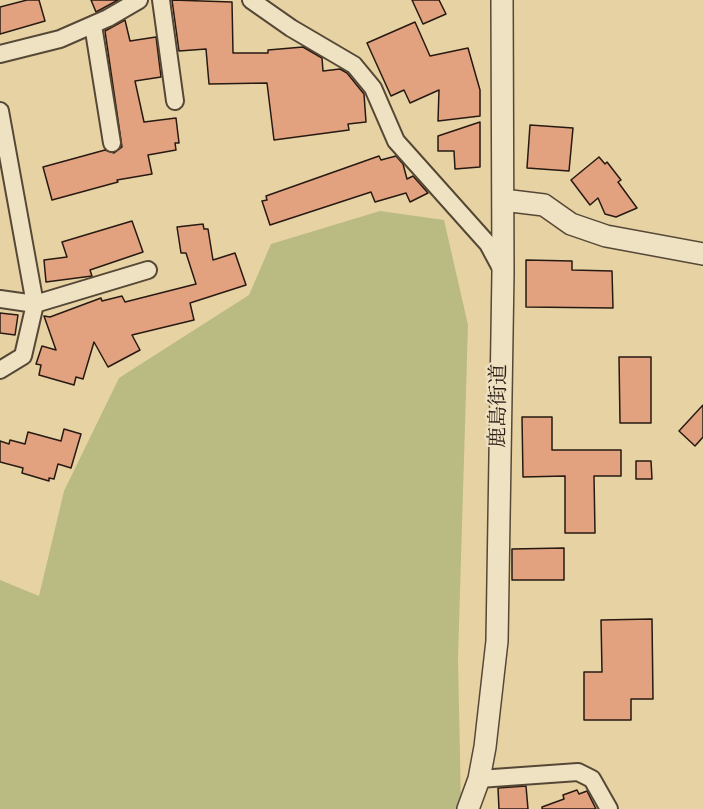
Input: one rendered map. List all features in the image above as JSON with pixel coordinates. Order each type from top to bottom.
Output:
[{"type":"street","points":[[0,54],[60,39],[93,25],[139,0]]},
{"type":"street","points":[[161,0],[175,101]]},
{"type":"street","points":[[251,0],[291,28],[354,64],[374,88],[396,141],[488,244],[503,272]]},
{"type":"street","name":"鹿島街道","points":[[468,809],[479,779],[497,641],[503,272],[502,0]]},
{"type":"street","points":[[93,25],[112,143]]},
{"type":"street","points":[[0,111],[35,304],[23,356],[0,370]]},
{"type":"street","points":[[503,200],[544,206],[571,224],[606,236],[703,254]]},
{"type":"street","points":[[0,299],[35,304],[148,270]]},
{"type":"street","points":[[479,779],[578,772],[592,779],[609,809]]},
{"type":"green space","points":[[380,211],[444,220],[468,325],[458,658],[461,806],[459,809],[0,809],[0,580],[39,596],[64,491],[119,378],[249,295],[271,244]]},
{"type":"building","points":[[27,0],[39,0],[45,21],[0,34],[0,7]]},
{"type":"building","points":[[91,0],[118,0],[96,12]]},
{"type":"building","points":[[172,0],[232,2],[233,53],[268,53],[268,50],[303,47],[322,58],[323,71],[340,69],[347,73],[364,94],[366,122],[348,124],[349,130],[274,140],[267,83],[209,84],[206,49],[179,51]]},
{"type":"building","points":[[412,0],[439,0],[446,14],[423,24]]},
{"type":"building","points":[[125,20],[130,41],[156,37],[161,77],[135,81],[144,122],[176,118],[179,143],[175,143],[176,150],[148,155],[152,174],[117,180],[118,182],[52,200],[43,167],[105,150],[114,153],[122,147],[105,31]]},
{"type":"building","points":[[415,22],[430,56],[468,48],[480,90],[480,116],[438,121],[439,90],[410,103],[404,90],[391,96],[367,43]]},
{"type":"building","points":[[480,122],[480,167],[455,169],[454,151],[438,151],[438,136]]},
{"type":"building","points":[[530,125],[573,128],[569,171],[527,168]]},
{"type":"building","points":[[379,156],[381,160],[396,156],[403,164],[407,179],[413,176],[428,193],[410,202],[406,193],[375,202],[371,192],[270,225],[262,201],[267,200],[266,196]]},
{"type":"building","points":[[599,157],[605,164],[607,162],[621,180],[618,182],[637,208],[616,217],[605,214],[598,198],[590,205],[571,180]]},
{"type":"building","points":[[132,221],[143,252],[90,270],[92,276],[46,282],[44,260],[67,257],[62,242]]},
{"type":"building","points":[[203,224],[204,229],[208,229],[213,260],[235,253],[246,285],[190,303],[194,320],[132,335],[140,350],[108,367],[94,342],[83,379],[76,377],[74,385],[39,375],[41,365],[36,364],[42,346],[56,350],[44,316],[50,317],[101,298],[102,301],[122,296],[125,302],[196,284],[186,253],[181,253],[177,227]]},
{"type":"building","points":[[526,260],[572,261],[572,270],[612,271],[613,308],[526,307]]},
{"type":"building","points":[[0,313],[18,315],[15,335],[0,333]]},
{"type":"building","points":[[619,357],[651,357],[651,423],[620,423]]},
{"type":"building","points":[[703,405],[703,437],[695,446],[679,431]]},
{"type":"building","points":[[522,417],[552,417],[552,450],[621,450],[621,476],[594,476],[595,533],[565,533],[565,476],[523,477]]},
{"type":"building","points":[[64,429],[81,434],[71,468],[58,464],[54,479],[49,478],[49,481],[22,473],[23,468],[0,462],[0,441],[9,444],[10,440],[25,444],[28,432],[61,441]]},
{"type":"building","points":[[636,461],[651,461],[652,479],[636,479]]},
{"type":"building","points":[[564,548],[564,580],[512,580],[512,549]]},
{"type":"building","points":[[652,619],[653,699],[631,699],[631,720],[584,720],[584,672],[602,672],[601,620]]},
{"type":"building","points":[[526,786],[528,809],[499,809],[498,788]]},
{"type":"building","points":[[577,790],[579,794],[587,791],[596,809],[542,809],[542,807],[564,799],[563,795]]}]
